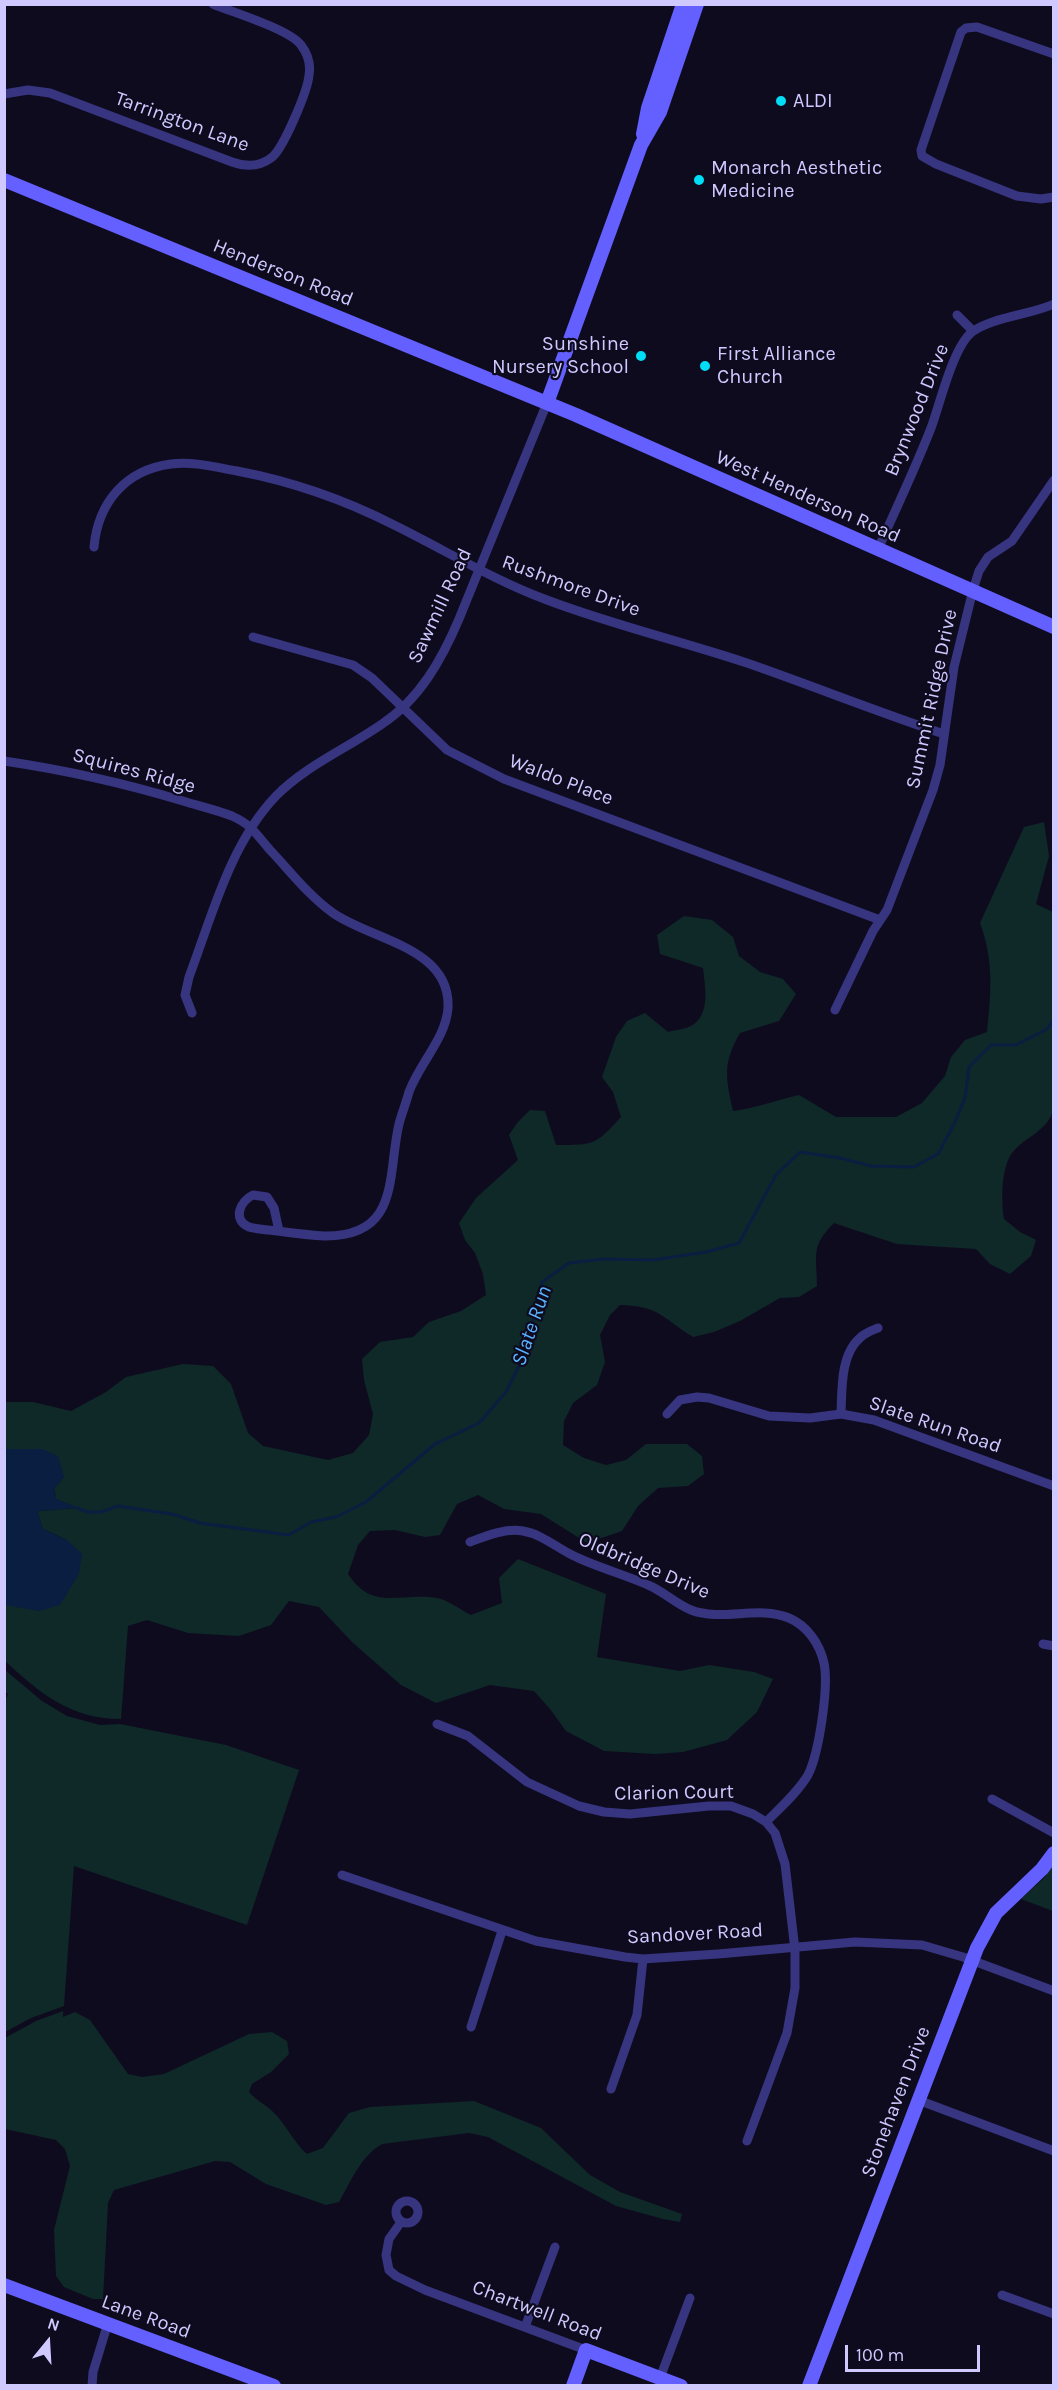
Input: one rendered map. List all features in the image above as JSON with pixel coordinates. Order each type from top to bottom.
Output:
[{"type":"main road","name":"Sawmill Road","points":[[547,403],[641,145],[648,108],[683,4]]},
{"type":"main road","name":"Sawmill Road","points":[[641,145],[660,112],[697,4]]},
{"type":"main road","name":"Henderson Road","points":[[4,180],[547,403]]},
{"type":"main road","name":"West Henderson Road","points":[[547,403],[1053,627]]},
{"type":"main road","name":"Stonehaven Drive","points":[[809,2385],[972,1960],[996,1912],[1042,1869],[1053,1853]]},
{"type":"main road","name":"Lane Road","points":[[4,2284],[274,2385]]},
{"type":"main road","name":"Chartwell Road","points":[[586,2350],[681,2385]]},
{"type":"main road","points":[[573,2385],[586,2350]]},
{"type":"street","name":"Tarrington Lane","points":[[4,94],[28,90],[50,93],[232,162],[251,166],[262,163],[277,153],[293,120],[309,75],[306,54],[296,39],[290,35],[213,4]]},
{"type":"street","points":[[1053,54],[977,27],[966,28],[961,32],[922,144],[922,156],[936,164],[1017,195],[1041,199],[1053,197]]},
{"type":"street","name":"Brynwood Drive","points":[[878,549],[931,427],[962,344],[973,331],[1039,311],[1053,304]]},
{"type":"street","points":[[957,315],[973,331]]},
{"type":"street","name":"Sawmill Road","points":[[192,1013],[185,995],[189,977],[231,867],[252,826],[274,798],[290,783],[313,765],[383,723],[402,707],[427,680],[438,664],[479,571],[547,403]]},
{"type":"street","name":"Rushmore Drive","points":[[94,547],[98,524],[106,503],[128,480],[140,473],[169,464],[188,463],[255,475],[349,505],[393,524],[479,571],[547,600],[599,619],[745,663],[944,734]]},
{"type":"street","name":"Summit Ridge Drive","points":[[835,1010],[873,931],[894,894],[933,790],[940,765],[954,667],[972,590],[987,557],[1012,541],[1053,480]]},
{"type":"street","name":"Waldo Place","points":[[254,637],[353,665],[372,678],[447,750],[504,779],[880,920]]},
{"type":"street","name":"Squires Ridge","points":[[4,761],[130,785],[231,815],[252,826]]},
{"type":"street","points":[[252,826],[299,881],[332,912],[358,928],[406,946],[426,959],[444,982],[448,1005],[447,1018],[407,1098],[399,1124],[390,1189],[379,1214],[363,1227],[340,1235],[325,1236],[251,1228],[244,1224],[240,1213],[243,1201],[253,1195],[267,1197],[274,1208],[279,1231]]},
{"type":"street","points":[[841,1414],[843,1379],[849,1352],[861,1337],[878,1328]]},
{"type":"street","name":"Slate Run Road","points":[[667,1414],[680,1400],[697,1397],[709,1398],[770,1416],[810,1418],[841,1414],[874,1420],[1053,1486]]},
{"type":"street","name":"Oldbridge Drive","points":[[470,1542],[498,1533],[523,1531],[547,1540],[585,1562],[650,1585],[691,1610],[710,1614],[771,1612],[791,1619],[803,1627],[817,1644],[825,1665],[818,1746],[808,1775],[766,1822]]},
{"type":"street","points":[[1043,1644],[1053,1646]]},
{"type":"street","name":"Clarion Court","points":[[437,1724],[468,1736],[527,1782],[579,1806],[604,1812],[630,1814],[731,1806],[743,1809],[766,1822]]},
{"type":"street","points":[[992,1799],[1053,1833]]},
{"type":"street","points":[[747,2141],[787,2033],[795,1988],[794,1947],[781,1847],[775,1833],[766,1822]]},
{"type":"street","name":"Sandover Road","points":[[342,1875],[536,1941],[644,1959],[855,1942],[922,1945],[972,1960],[1053,1991]]},
{"type":"street","points":[[471,2027],[502,1931]]},
{"type":"street","points":[[611,2089],[637,2015],[644,1959]]},
{"type":"street","points":[[918,2100],[1053,2151]]},
{"type":"street","name":"Chartwell Road","points":[[401,2222],[389,2239],[386,2255],[389,2270],[403,2281],[586,2350]]},
{"type":"street","points":[[525,2327],[555,2247]]},
{"type":"street","points":[[1002,2295],[1053,2314]]},
{"type":"street","points":[[660,2378],[690,2298]]},
{"type":"street","points":[[92,2385],[93,2372],[108,2323]]},
{"type":"green space","points":[[1044,822],[1049,856],[1036,904],[1053,912],[1053,1109],[1047,1123],[1017,1147],[1008,1159],[1002,1194],[1004,1219],[1020,1232],[1036,1240],[1031,1256],[1010,1274],[990,1264],[976,1249],[897,1244],[834,1223],[821,1239],[816,1252],[817,1286],[799,1297],[780,1298],[740,1321],[714,1332],[693,1337],[660,1314],[644,1308],[620,1305],[610,1315],[600,1335],[605,1362],[597,1385],[573,1403],[564,1421],[563,1445],[584,1458],[606,1465],[626,1460],[646,1444],[687,1444],[702,1456],[704,1474],[688,1486],[658,1488],[638,1506],[622,1531],[587,1543],[541,1514],[504,1509],[478,1495],[457,1504],[440,1535],[425,1537],[395,1530],[370,1531],[358,1545],[348,1574],[357,1586],[377,1597],[437,1598],[471,1615],[502,1603],[499,1578],[518,1559],[606,1594],[597,1657],[680,1671],[709,1665],[754,1672],[773,1679],[757,1712],[727,1740],[683,1752],[655,1754],[604,1751],[566,1731],[534,1691],[490,1685],[436,1703],[401,1685],[352,1642],[319,1607],[289,1601],[271,1625],[239,1636],[188,1633],[147,1620],[128,1626],[121,1719],[86,1714],[57,1702],[31,1684],[5,1661],[5,1604],[67,1540],[43,1529],[37,1511],[77,1508],[56,1499],[54,1488],[64,1477],[5,1449],[5,1402],[33,1402],[71,1411],[106,1392],[126,1377],[183,1364],[213,1366],[231,1384],[248,1433],[263,1446],[328,1460],[353,1453],[369,1435],[373,1414],[364,1380],[362,1359],[380,1342],[413,1337],[429,1322],[461,1311],[486,1295],[483,1274],[475,1253],[465,1240],[459,1223],[476,1198],[518,1160],[509,1135],[517,1123],[530,1110],[545,1111],[556,1145],[579,1145],[593,1142],[621,1117],[613,1092],[602,1077],[616,1037],[627,1021],[645,1013],[668,1032],[691,1026],[702,1015],[705,1000],[703,968],[660,954],[657,935],[684,916],[712,920],[733,937],[739,956],[760,972],[783,979],[796,994],[779,1021],[740,1033],[734,1044],[727,1071],[733,1111],[799,1095],[836,1117],[896,1117],[922,1103],[945,1076],[951,1057],[965,1040],[987,1032],[989,964],[988,950],[980,923],[1024,827]]},
{"type":"green space","points":[[5,1670],[42,1701],[67,1716],[100,1725],[120,1724],[226,1745],[299,1770],[247,1925],[74,1866],[64,2006],[31,2018],[5,2032],[4,1703],[8,1694],[5,1692]]},
{"type":"green space","points":[[1053,1865],[1053,1911],[1021,1899],[1044,1878]]},
{"type":"green space","points":[[63,2011],[63,2017],[75,2012],[90,2020],[128,2074],[142,2077],[164,2074],[249,2034],[272,2032],[287,2041],[289,2054],[271,2072],[252,2084],[249,2092],[276,2115],[307,2154],[323,2148],[349,2113],[370,2107],[474,2101],[541,2128],[590,2175],[620,2192],[682,2214],[680,2222],[616,2206],[488,2137],[469,2133],[382,2144],[362,2162],[339,2202],[326,2205],[266,2184],[230,2162],[215,2161],[114,2190],[108,2203],[103,2299],[93,2299],[64,2287],[56,2276],[54,2230],[70,2166],[65,2149],[56,2140],[5,2129],[5,2038],[36,2021]]},
{"type":"water","points":[[5,1449],[42,1449],[58,1456],[64,1477],[54,1489],[56,1499],[79,1508],[37,1511],[43,1529],[67,1540],[82,1554],[79,1574],[60,1605],[39,1611],[5,1605]]},
{"type":"waterway","name":"Slate Run","points":[[77,1508],[88,1512],[101,1512],[118,1506],[172,1514],[200,1523],[289,1535],[311,1522],[336,1517],[366,1502],[435,1444],[479,1423],[506,1392],[524,1356],[542,1282],[569,1263],[603,1259],[653,1260],[706,1252],[739,1243],[776,1175],[800,1152],[840,1158],[871,1166],[914,1167],[938,1154],[965,1098],[969,1067],[991,1045],[1016,1045],[1047,1029],[1054,1019]]},
{"type":"place","name":"ALDI","points":[[781,101]]},
{"type":"place","name":"Monarch Aesthetic Medicine","points":[[699,180]]},
{"type":"place","name":"Sunshine Nursery School","points":[[641,356]]},
{"type":"place","name":"First Alliance Church","points":[[705,366]]}]
